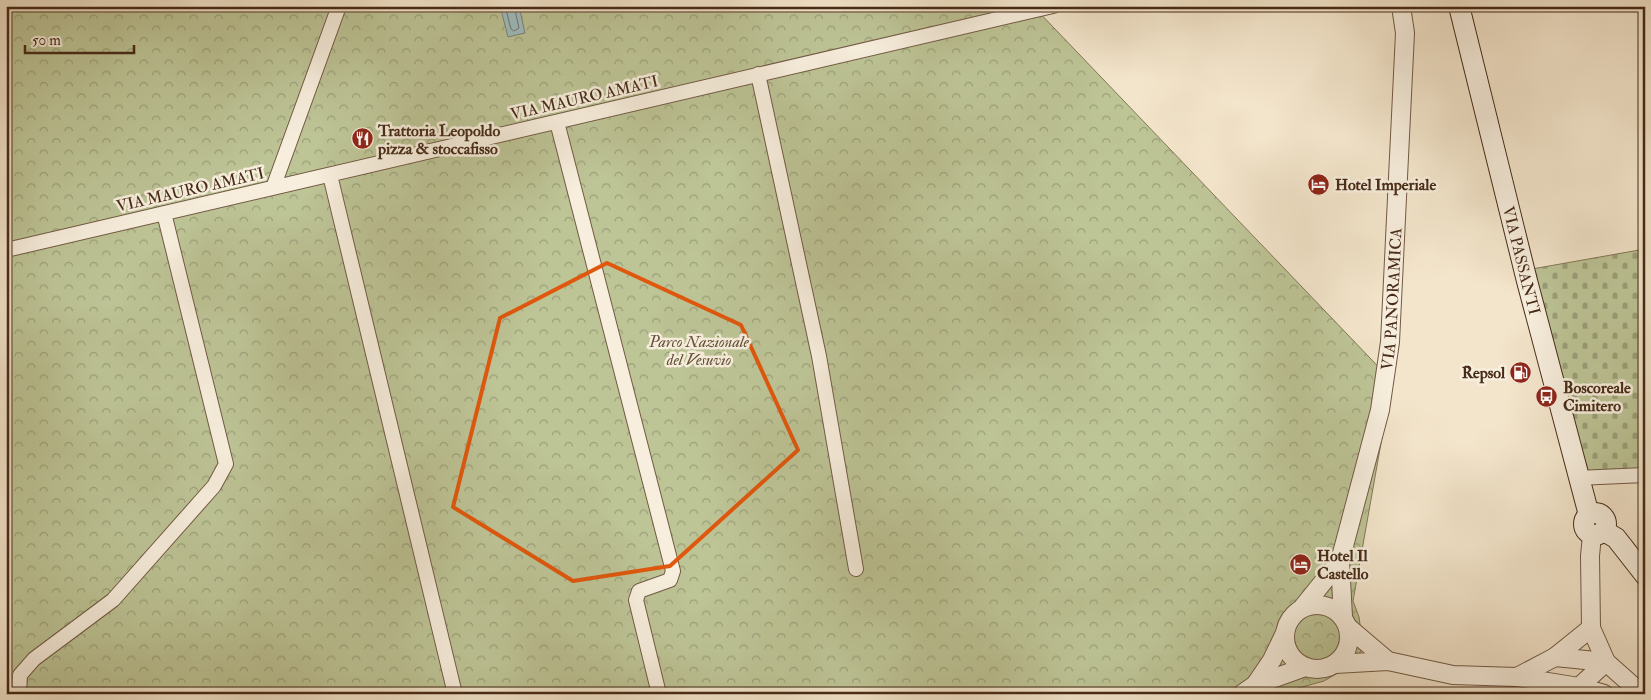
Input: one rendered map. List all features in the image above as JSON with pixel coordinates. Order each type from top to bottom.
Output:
[{"type":"main road","name":"VIA PASSANTI","points":[[1459,6],[1577,478],[1589,515],[1596,513],[1603,516],[1606,523],[1598,533]]},
{"type":"main road","points":[[1598,533],[1616,538],[1645,575]]},
{"type":"street","points":[[273,188],[339,6]]},
{"type":"street","name":"VIA MAURO AMATI","points":[[6,250],[1053,6]]},
{"type":"street","name":"VIA PANORAMICA","points":[[1335,664],[1348,648],[1340,560],[1380,410],[1390,342],[1398,210],[1405,33],[1401,6]]},
{"type":"street","name":"VIA PANORAMICA","points":[[1405,33],[1414,6]]},
{"type":"street","points":[[758,74],[818,356],[856,569]]},
{"type":"street","points":[[557,122],[673,571],[670,580],[639,591],[636,600],[659,694]]},
{"type":"street","points":[[330,174],[455,694]]},
{"type":"street","points":[[20,694],[20,675],[34,659],[113,600],[214,486],[226,464],[164,213]]},
{"type":"street","points":[[1577,478],[1645,475]]},
{"type":"street","points":[[1598,533],[1590,556],[1591,628],[1606,662],[1642,694]]},
{"type":"street","name":"VIA PANORAMICA","points":[[1248,689],[1272,660],[1285,633],[1288,622],[1303,608],[1340,560]]},
{"type":"street","points":[[1303,608],[1325,605],[1335,610],[1345,622],[1388,661],[1453,676],[1517,678],[1579,687],[1604,694]]},
{"type":"street","points":[[1517,678],[1555,657],[1591,628]]},
{"type":"street","points":[[1285,633],[1289,654],[1304,667]]},
{"type":"street","points":[[1555,657],[1606,662]]},
{"type":"street","name":"VIA PANORAMICA","points":[[1248,689],[1304,667],[1315,670],[1335,664],[1388,661]]},
{"type":"street","points":[[1579,687],[1606,662]]},
{"type":"highlighted area","points":[[607,263],[741,325],[798,450],[670,566],[573,581],[453,507],[500,318]]},
{"type":"green space","name":"Parco Nazionale del Vesuvio","points":[[6,6],[1033,6],[1392,381],[1353,601],[1359,617],[1363,646],[1355,663],[1324,681],[1277,694],[6,694]]},
{"type":"green space","points":[[1645,249],[1645,471],[1585,473],[1532,269]]},
{"type":"water","points":[[500,6],[519,6],[525,33],[508,37]]},
{"type":"place","name":"Trattoria Leopoldo pizza & stoccafisso","points":[[362,139]]},
{"type":"place","name":"Hotel Imperiale","points":[[1319,184]]},
{"type":"place","name":"Repsol","points":[[1521,372]]},
{"type":"place","name":"Boscoreale Cimitero","points":[[1547,396]]},
{"type":"place","name":"Hotel Il Castello","points":[[1301,564]]}]
